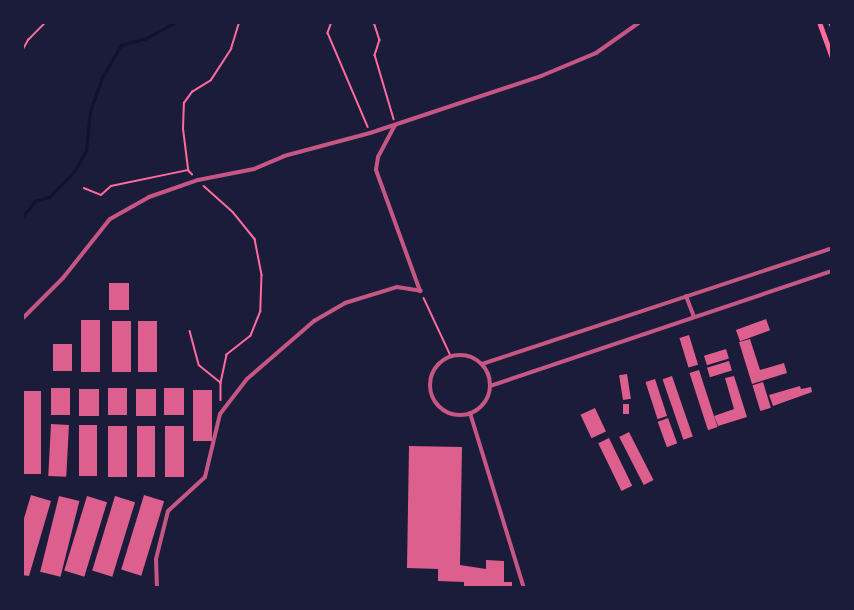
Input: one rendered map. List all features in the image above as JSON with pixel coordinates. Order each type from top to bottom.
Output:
[{"type":"main road","points":[[819,22],[831,57]]},
{"type":"street","points":[[22,319],[63,278],[110,219],[149,197],[198,180],[254,170],[284,156],[370,133],[541,76],[596,53],[640,22]]},
{"type":"street","points":[[157,588],[156,560],[168,511],[205,477],[220,414],[247,379],[314,321],[345,303],[397,287],[421,291],[376,170],[378,157],[395,124]]},
{"type":"street","points":[[482,364],[831,248]]},
{"type":"street","points":[[490,386],[831,271]]},
{"type":"street","points":[[686,296],[694,318]]},
{"type":"street","points":[[462,355],[482,364],[488,374],[490,386],[487,397],[480,406],[470,413],[458,415],[446,411],[436,403],[431,392],[430,380],[434,369],[441,361],[451,356],[462,355]]},
{"type":"street","points":[[470,413],[524,588]]},
{"type":"path","points":[[22,51],[28,40],[46,22]]},
{"type":"path","points":[[220,414],[221,383],[227,355],[251,336],[261,311],[262,275],[255,239],[233,212],[188,170],[183,129],[184,103],[192,92],[211,80],[231,49],[239,22]]},
{"type":"path","points":[[332,22],[328,33],[370,133]]},
{"type":"path","points":[[374,22],[380,40],[375,55],[395,124]]},
{"type":"path","points":[[84,188],[100,195],[111,186],[188,170]]},
{"type":"path","points":[[421,291],[451,356]]},
{"type":"path","points":[[190,331],[199,365],[221,383]]},
{"type":"building","points":[[109,283],[129,283],[129,310],[109,310]]},
{"type":"building","points":[[766,319],[770,330],[740,341],[736,330]]},
{"type":"building","points":[[81,320],[100,320],[100,372],[81,372]]},
{"type":"building","points":[[112,321],[131,321],[131,372],[112,372]]},
{"type":"building","points":[[138,321],[157,321],[157,372],[138,372]]},
{"type":"building","points":[[689,335],[698,365],[689,368],[679,338]]},
{"type":"building","points":[[750,339],[760,370],[784,363],[787,373],[752,384],[739,342]]},
{"type":"building","points":[[53,344],[72,344],[72,371],[53,371]]},
{"type":"building","points":[[726,349],[729,359],[707,365],[704,356]]},
{"type":"building","points":[[729,361],[732,371],[710,377],[707,368]]},
{"type":"building","points":[[699,370],[718,427],[708,430],[689,373]]},
{"type":"building","points":[[627,374],[631,399],[623,400],[619,375]]},
{"type":"building","points":[[672,376],[693,437],[683,440],[663,379]]},
{"type":"building","points":[[734,376],[747,417],[718,426],[714,416],[734,409],[725,378]]},
{"type":"building","points":[[655,379],[667,416],[658,419],[645,382]]},
{"type":"building","points":[[763,382],[771,408],[760,411],[752,385]]},
{"type":"building","points":[[800,386],[801,389],[811,387],[812,392],[773,406],[769,395]]},
{"type":"building","points":[[51,388],[70,388],[70,415],[51,415]]},
{"type":"building","points":[[108,388],[127,388],[127,415],[108,415]]},
{"type":"building","points":[[164,388],[184,388],[184,415],[164,415]]},
{"type":"building","points":[[79,389],[99,389],[99,416],[79,416]]},
{"type":"building","points":[[136,389],[156,389],[156,416],[136,416]]},
{"type":"building","points":[[193,390],[212,390],[212,441],[193,441]]},
{"type":"building","points":[[23,391],[41,391],[41,474],[23,474]]},
{"type":"building","points":[[623,404],[629,404],[629,414],[623,414]]},
{"type":"building","points":[[595,408],[606,432],[591,438],[580,415]]},
{"type":"building","points":[[668,418],[677,443],[667,447],[658,422]]},
{"type":"building","points":[[51,424],[69,425],[66,477],[48,476]]},
{"type":"building","points":[[79,425],[97,425],[97,476],[79,476]]},
{"type":"building","points":[[108,426],[127,426],[127,477],[108,477]]},
{"type":"building","points":[[137,426],[155,426],[155,477],[137,477]]},
{"type":"building","points":[[165,426],[184,426],[184,477],[165,477]]},
{"type":"building","points":[[629,432],[654,480],[644,485],[619,437]]},
{"type":"building","points":[[609,438],[632,486],[621,491],[598,443]]},
{"type":"building","points":[[409,446],[462,447],[460,565],[486,569],[486,560],[504,561],[504,582],[512,582],[512,588],[464,588],[464,582],[438,581],[438,569],[407,568]]},
{"type":"building","points":[[31,495],[51,501],[29,576],[22,575],[22,525]]},
{"type":"building","points":[[144,495],[164,501],[141,576],[121,570]]},
{"type":"building","points":[[59,496],[79,501],[61,577],[40,572]]},
{"type":"building","points":[[87,496],[107,502],[84,577],[64,571]]},
{"type":"building","points":[[115,496],[135,502],[112,577],[92,571]]},
{"type":"waterway","points":[[22,217],[35,201],[49,197],[74,172],[86,150],[90,111],[103,76],[121,45],[144,39],[176,22]]}]
